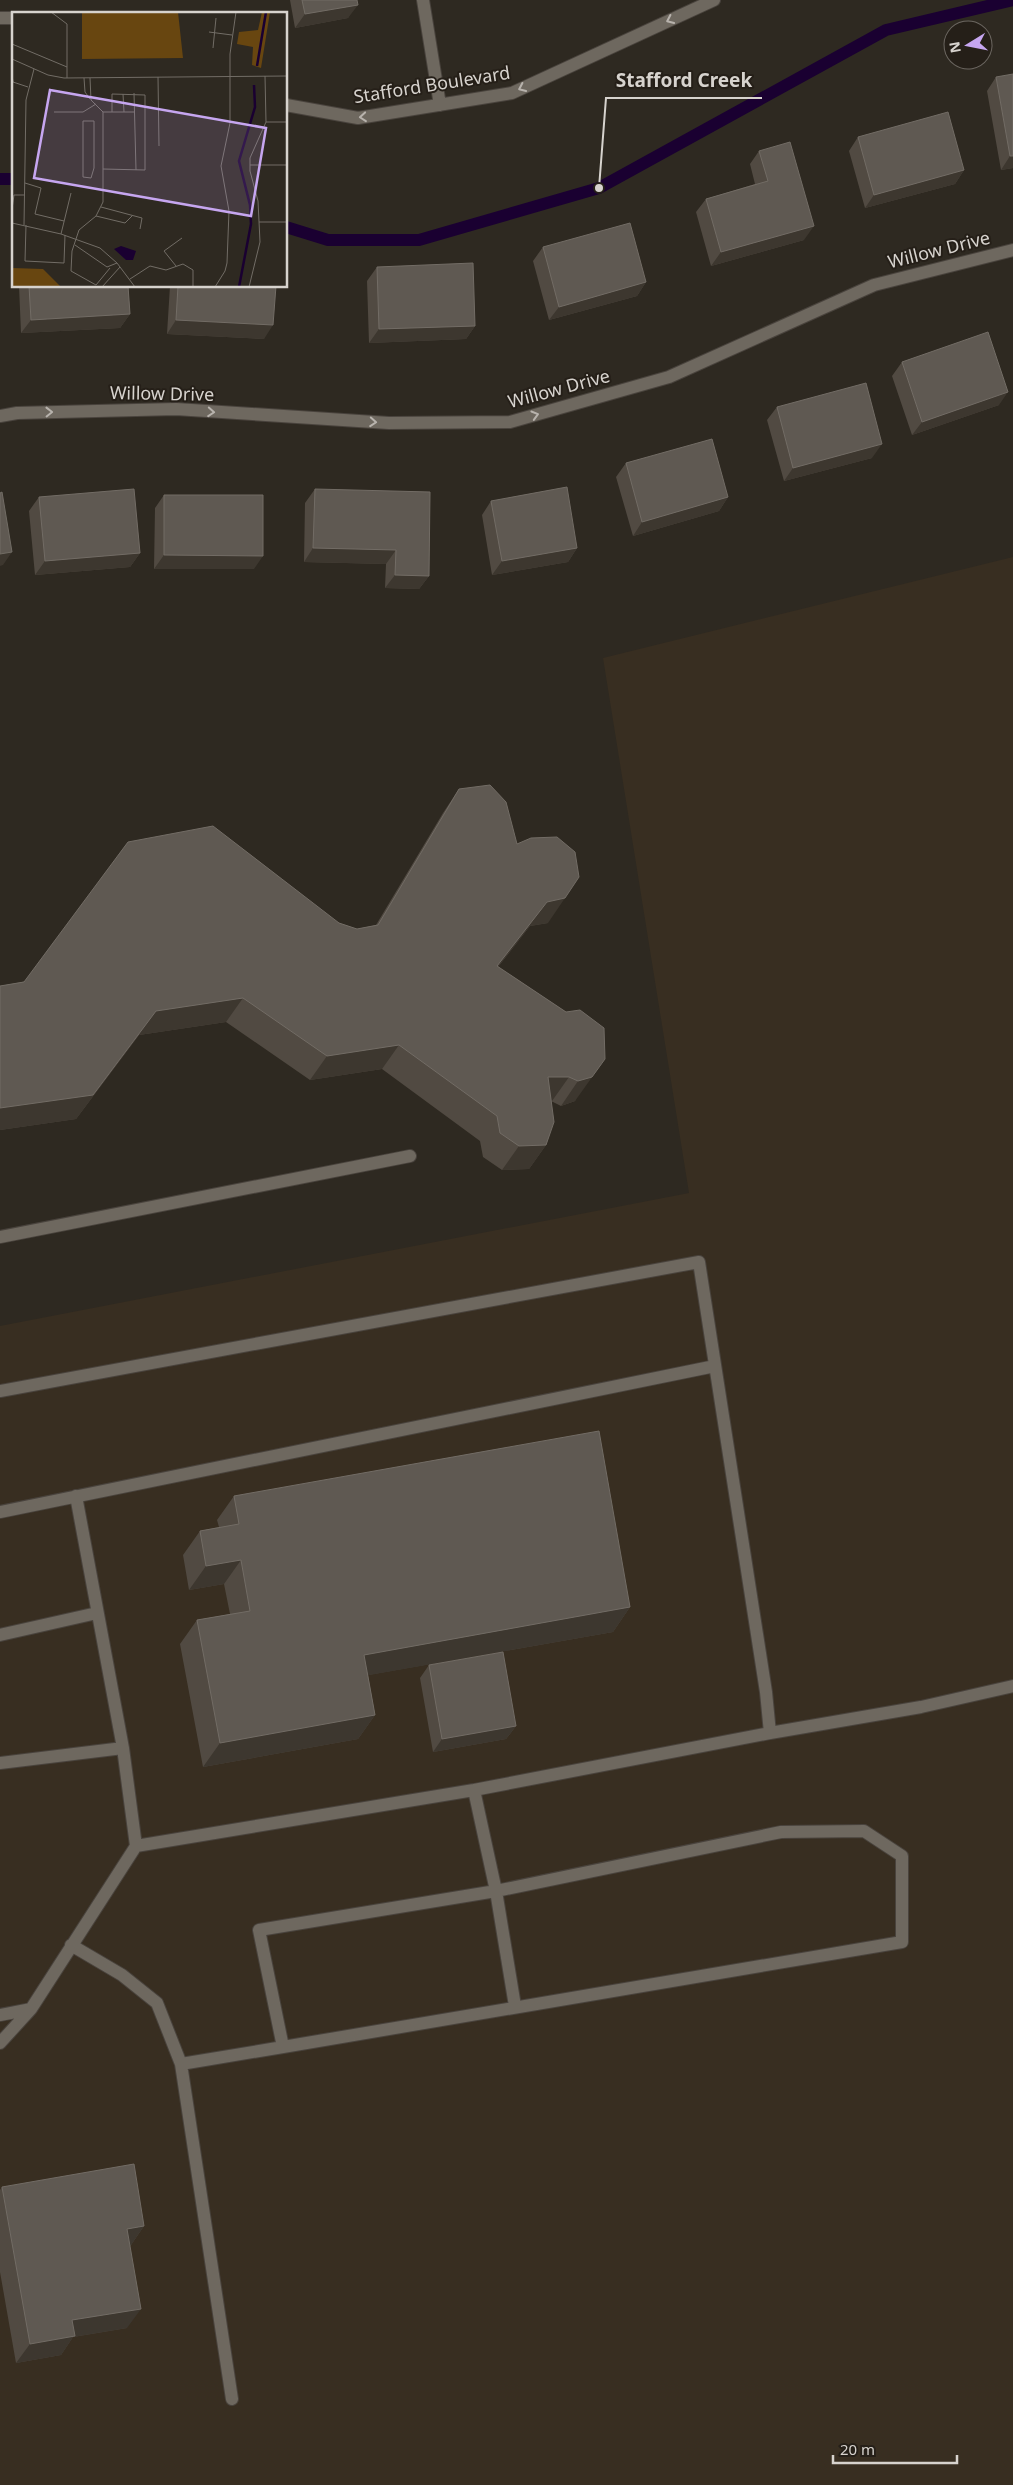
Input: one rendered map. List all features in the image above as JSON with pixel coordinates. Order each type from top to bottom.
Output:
[{"type":"street","points":[[423,0],[440,105]]},
{"type":"street","name":"Stafford Boulevard","points":[[288,105],[358,118],[512,93],[714,0]]},
{"type":"street","name":"Willow Drive","points":[[0,416],[16,413],[176,409],[389,423],[510,422],[669,377],[874,285],[1013,250]]},
{"type":"street","points":[[0,1237],[410,1156]]},
{"type":"street","points":[[0,1391],[699,1262],[766,1692],[770,1733]]},
{"type":"street","points":[[0,1512],[715,1366]]},
{"type":"street","points":[[0,2043],[31,2009],[136,1846],[123,1748],[76,1496]]},
{"type":"street","points":[[0,1635],[97,1613]]},
{"type":"street","points":[[136,1846],[474,1790],[770,1733],[920,1707],[1013,1686]]},
{"type":"street","points":[[0,1763],[123,1748]]},
{"type":"street","points":[[474,1790],[496,1891],[516,2006]]},
{"type":"street","points":[[181,2064],[283,2047],[516,2006],[902,1942],[902,1856],[864,1831],[781,1832],[496,1891],[260,1930],[283,2047]]},
{"type":"street","points":[[71,1945],[122,1975],[157,2003],[181,2064],[232,2399]]},
{"type":"street","points":[[0,2015],[31,2009]]},
{"type":"shaded area","points":[[1013,557],[1013,2485],[0,2485],[0,1326],[689,1193],[603,658]]},
{"type":"building","points":[[302,0],[357,0],[358,5],[305,14]]},
{"type":"building","points":[[1013,74],[1013,156],[1010,156],[996,77]]},
{"type":"building","points":[[948,112],[964,170],[874,195],[858,137]]},
{"type":"building","points":[[790,142],[814,226],[721,252],[706,199],[768,181],[759,151]]},
{"type":"building","points":[[630,223],[646,282],[559,307],[543,247]]},
{"type":"building","points":[[473,263],[475,326],[379,329],[377,267]]},
{"type":"building","points":[[29,288],[128,288],[130,314],[31,320]]},
{"type":"building","points":[[178,288],[276,288],[273,325],[176,320]]},
{"type":"building","points":[[988,332],[1008,392],[922,422],[902,362]]},
{"type":"building","points":[[866,383],[882,444],[793,468],[777,407]]},
{"type":"building","points":[[712,439],[728,497],[642,522],[626,463]]},
{"type":"building","points":[[567,487],[577,548],[502,561],[491,501]]},
{"type":"building","points":[[134,489],[140,553],[45,561],[39,497]]},
{"type":"building","points":[[315,489],[430,492],[429,576],[395,575],[396,550],[313,548]]},
{"type":"building","points":[[2,492],[12,552],[0,554],[0,493]]},
{"type":"building","points":[[164,495],[263,495],[263,556],[164,555]]},
{"type":"building","points":[[490,785],[506,802],[517,844],[531,838],[557,837],[575,852],[579,877],[565,898],[547,902],[497,966],[566,1012],[580,1010],[604,1028],[605,1059],[592,1077],[578,1081],[569,1077],[548,1077],[554,1122],[546,1145],[519,1146],[500,1133],[497,1116],[399,1045],[327,1056],[243,998],[156,1011],[93,1095],[0,1108],[0,986],[24,982],[128,842],[213,826],[339,923],[357,929],[378,925],[459,789]]},
{"type":"building","points":[[599,1431],[630,1607],[364,1655],[375,1715],[220,1743],[197,1620],[250,1611],[241,1560],[206,1566],[200,1531],[239,1524],[234,1496]]},
{"type":"building","points":[[503,1652],[516,1726],[442,1739],[429,1665]]},
{"type":"building","points":[[134,2164],[144,2226],[127,2229],[141,2309],[72,2320],[75,2336],[30,2344],[2,2187]]},
{"type":"waterway","points":[[288,228],[328,240],[419,240],[599,188],[886,30],[1013,0]]},
{"type":"waterway","points":[[0,179],[12,179]]},
{"type":"place","name":"Stafford Creek","points":[[599,188]]}]
